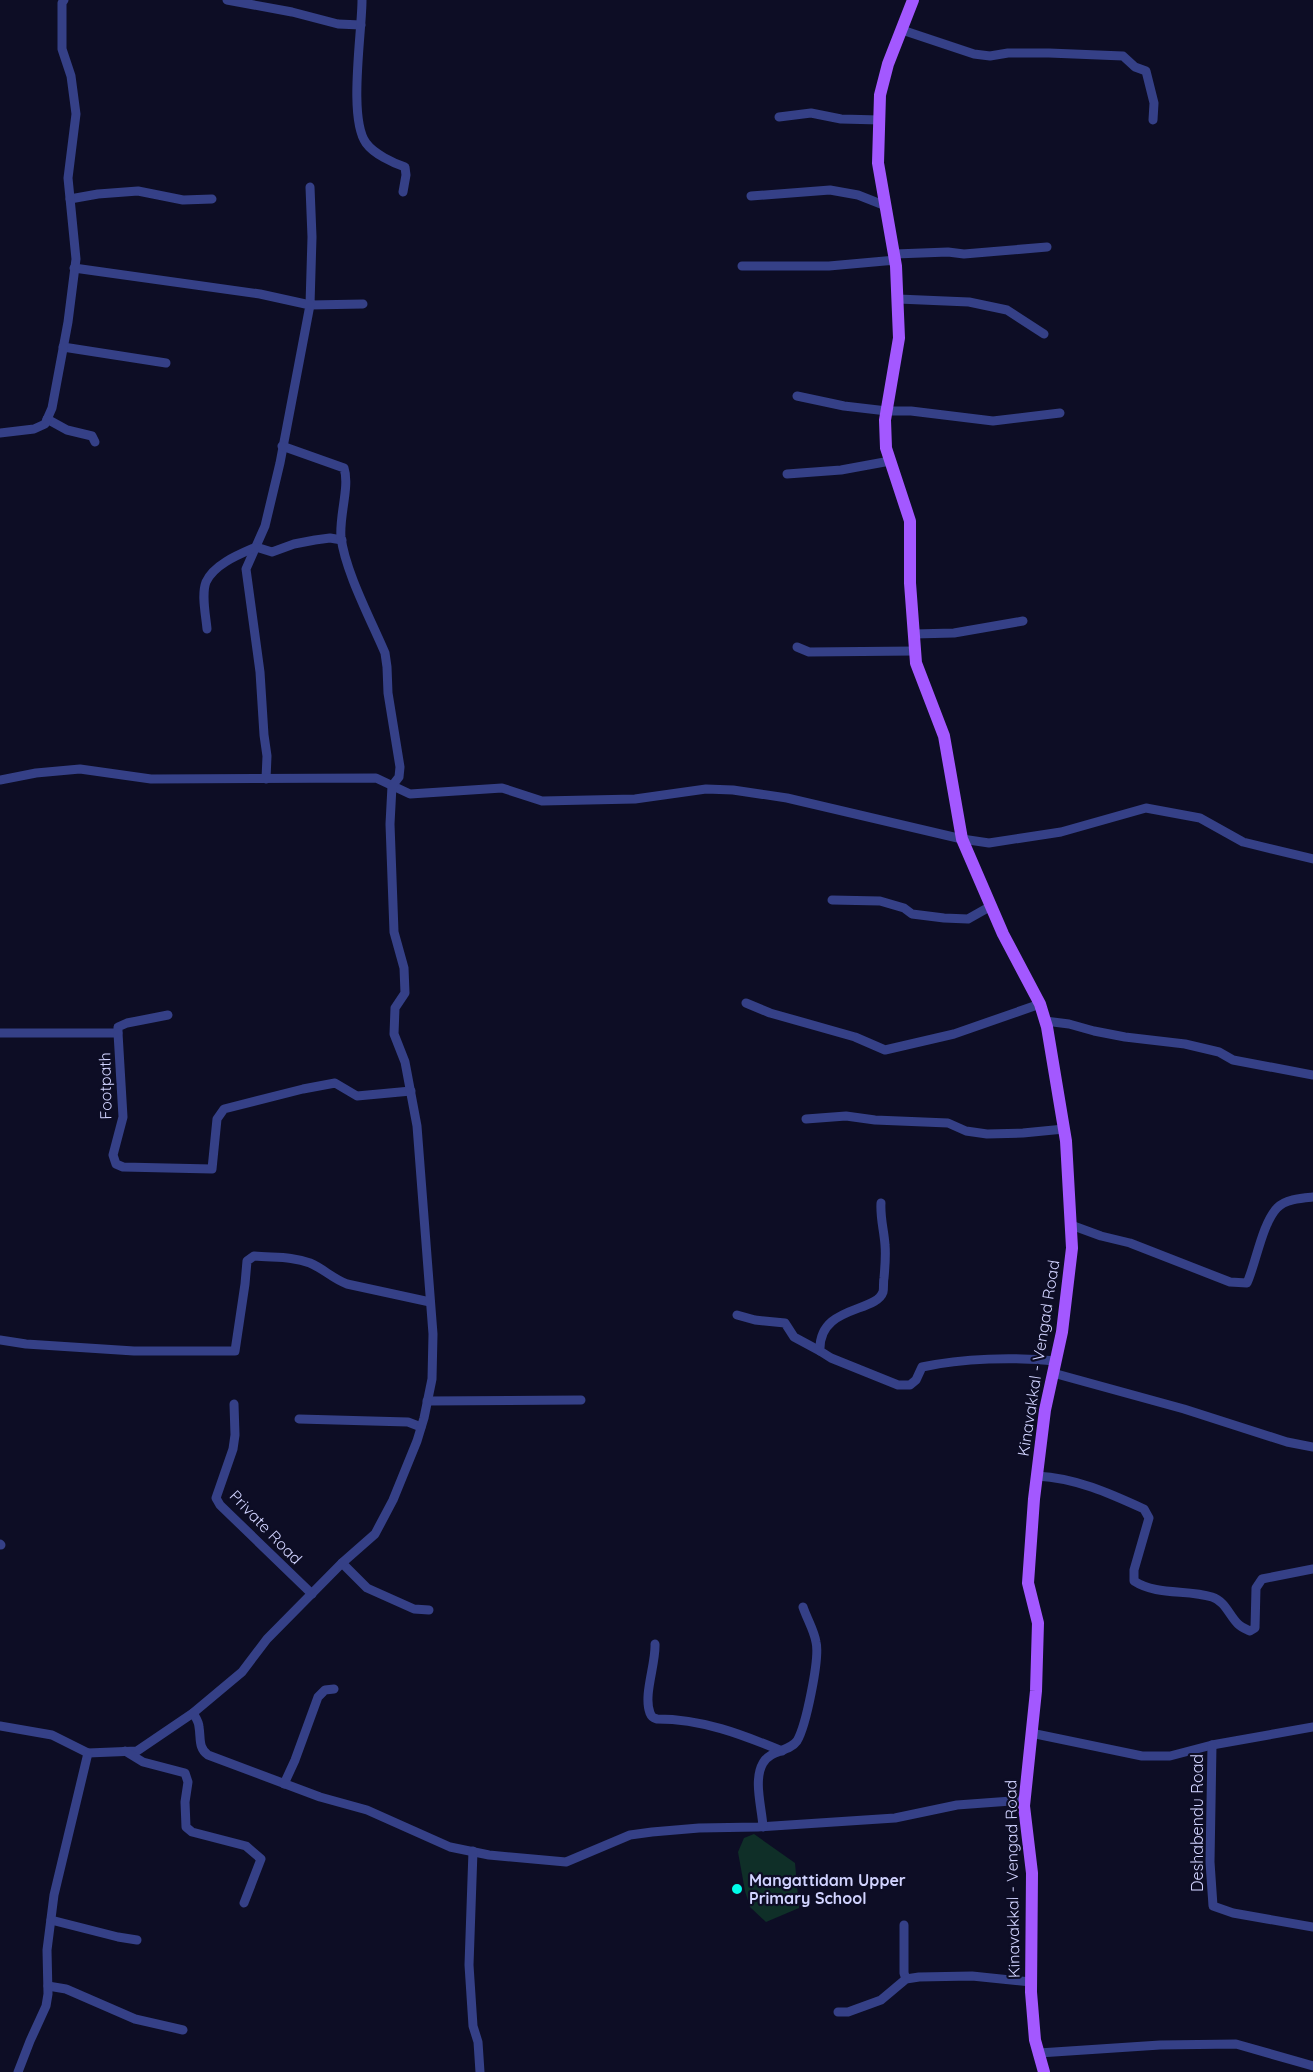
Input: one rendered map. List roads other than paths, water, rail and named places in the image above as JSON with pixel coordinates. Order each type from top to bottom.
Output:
[{"type":"main road","name":"Kinavakkal - Vengad Road","points":[[913,0],[888,64],[880,95],[878,164],[895,257],[899,338],[887,411],[886,448],[910,521],[910,583],[916,663],[944,736],[962,839],[1003,934],[1040,1004],[1065,1129],[1072,1248],[1062,1332],[1045,1410],[1036,1476],[1028,1583],[1038,1623],[1036,1691],[1024,1800],[1032,1873],[1031,1982],[1035,2040],[1044,2072]]},
{"type":"street","points":[[0,432],[34,429],[45,424],[52,408],[63,347],[76,259],[68,178],[76,114],[71,76],[62,49],[62,3],[64,0]]},
{"type":"street","points":[[227,0],[292,12],[338,24],[361,25]]},
{"type":"street","points":[[362,0],[358,109],[361,132],[367,144],[405,167],[403,192]]},
{"type":"street","points":[[902,30],[974,54],[990,56],[1008,53],[1123,56],[1135,67],[1146,71],[1154,103],[1153,120]]},
{"type":"street","points":[[779,117],[811,113],[841,119],[880,120]]},
{"type":"street","points":[[266,779],[267,756],[260,672],[246,569],[265,526],[310,304],[312,237],[310,187]]},
{"type":"street","points":[[751,196],[830,190],[858,195],[886,206]]},
{"type":"street","points":[[70,199],[138,191],[183,200],[212,199]]},
{"type":"street","points":[[742,266],[829,266],[948,252],[964,254],[1047,248]]},
{"type":"street","points":[[74,268],[260,294],[310,304],[363,304]]},
{"type":"street","points":[[898,299],[969,302],[1007,310],[1044,334]]},
{"type":"street","points":[[63,347],[166,363]]},
{"type":"street","points":[[797,396],[844,406],[993,421],[1060,413]]},
{"type":"street","points":[[47,419],[67,430],[92,436],[95,442]]},
{"type":"street","points":[[0,1726],[52,1736],[88,1753],[137,1751],[193,1713],[242,1672],[267,1639],[342,1563],[375,1534],[393,1500],[417,1442],[432,1379],[433,1334],[417,1126],[405,1062],[394,1034],[395,1008],[405,993],[404,968],[394,932],[390,824],[392,786],[399,777],[400,767],[388,693],[385,653],[345,556],[342,540],[342,506],[347,477],[344,468],[282,446]]},
{"type":"street","points":[[787,474],[841,470],[890,461]]},
{"type":"street","points":[[207,629],[206,582],[227,561],[256,547],[272,552],[315,540],[330,538],[342,540]]},
{"type":"street","points":[[914,634],[954,633],[1023,621]]},
{"type":"street","points":[[797,647],[809,652],[915,651]]},
{"type":"street","points":[[0,780],[80,768],[151,779],[376,778],[410,794],[502,788],[542,801],[635,799],[706,789],[733,790],[787,798],[962,839],[989,843],[1061,832],[1146,808],[1200,818],[1243,842],[1313,859]]},
{"type":"street","points":[[832,900],[880,901],[904,908],[912,914],[968,919],[991,906]]},
{"type":"street","points":[[746,1003],[770,1013],[855,1037],[885,1050],[954,1034],[1040,1004]]},
{"type":"street","points":[[0,1033],[118,1033],[118,1027],[128,1023],[168,1015]]},
{"type":"street","points":[[1045,1021],[1125,1037],[1185,1044],[1219,1052],[1233,1060],[1313,1076]]},
{"type":"street","name":"Footpath","points":[[118,1033],[123,1117],[113,1155],[116,1164],[123,1167],[212,1169],[219,1113],[224,1109],[260,1099],[336,1083],[357,1096],[411,1091]]},
{"type":"street","points":[[806,1119],[846,1116],[875,1120],[948,1123],[966,1131],[987,1134],[1065,1129]]},
{"type":"street","points":[[1071,1225],[1130,1243],[1230,1282],[1247,1283],[1267,1226],[1277,1207],[1291,1200],[1313,1197]]},
{"type":"street","points":[[820,1352],[820,1341],[828,1325],[850,1311],[877,1300],[883,1293],[885,1244],[880,1219],[881,1203]]},
{"type":"street","points":[[0,1340],[26,1344],[134,1351],[235,1351],[247,1261],[254,1256],[292,1258],[311,1264],[335,1280],[347,1284],[430,1302]]},
{"type":"street","points":[[737,1315],[755,1320],[785,1323],[794,1337],[820,1352],[898,1385],[910,1385],[916,1380],[922,1367],[942,1363],[1024,1358],[1287,1442],[1313,1447]]},
{"type":"street","points":[[427,1401],[581,1400]]},
{"type":"street","name":"Private Road","points":[[234,1404],[233,1449],[216,1498],[236,1521],[312,1594]]},
{"type":"street","points":[[299,1419],[408,1422],[421,1426]]},
{"type":"street","points":[[1036,1476],[1084,1483],[1144,1509],[1149,1518],[1134,1570],[1134,1581],[1141,1586],[1164,1591],[1192,1593],[1215,1598],[1227,1608],[1238,1624],[1250,1631],[1255,1628],[1256,1588],[1262,1579],[1313,1569]]},
{"type":"street","points":[[342,1563],[367,1588],[414,1609],[429,1610]]},
{"type":"street","points":[[763,1827],[758,1793],[762,1763],[769,1756],[796,1742],[812,1686],[817,1642],[803,1607]]},
{"type":"street","points":[[655,1644],[649,1700],[650,1713],[653,1717],[726,1729],[782,1751]]},
{"type":"street","points":[[284,1784],[318,1698],[325,1690],[334,1689]]},
{"type":"street","points":[[193,1713],[199,1725],[202,1751],[232,1765],[320,1797],[367,1810],[450,1847],[566,1862],[630,1835],[670,1830],[763,1827],[895,1818],[957,1805],[1024,1800]]},
{"type":"street","name":"Deshabendu Road","points":[[1031,1733],[1143,1755],[1170,1755],[1313,1727]]},
{"type":"street","name":"Deshabendu Road","points":[[1212,1745],[1210,1862],[1213,1906],[1233,1913],[1313,1926]]},
{"type":"street","points":[[125,1751],[143,1762],[185,1773],[188,1782],[185,1802],[186,1827],[192,1832],[246,1846],[261,1859],[244,1903]]},
{"type":"street","points":[[18,2072],[46,2006],[47,1950],[54,1895],[88,1753]]},
{"type":"street","points":[[473,1851],[469,1965],[473,2026],[478,2042],[480,2072]]},
{"type":"street","points":[[51,1920],[137,1940]]},
{"type":"street","points":[[904,1925],[906,1979]]},
{"type":"street","points":[[838,2012],[848,2012],[881,2000],[906,1979],[972,1976],[1031,1982]]},
{"type":"street","points":[[48,1986],[66,1989],[135,2019],[183,2030]]},
{"type":"street","points":[[1039,2053],[1161,2045],[1236,2044],[1313,2066]]},
{"type":"place","name":"Mangattidam Upper Primary School","points":[[737,1889]]}]
